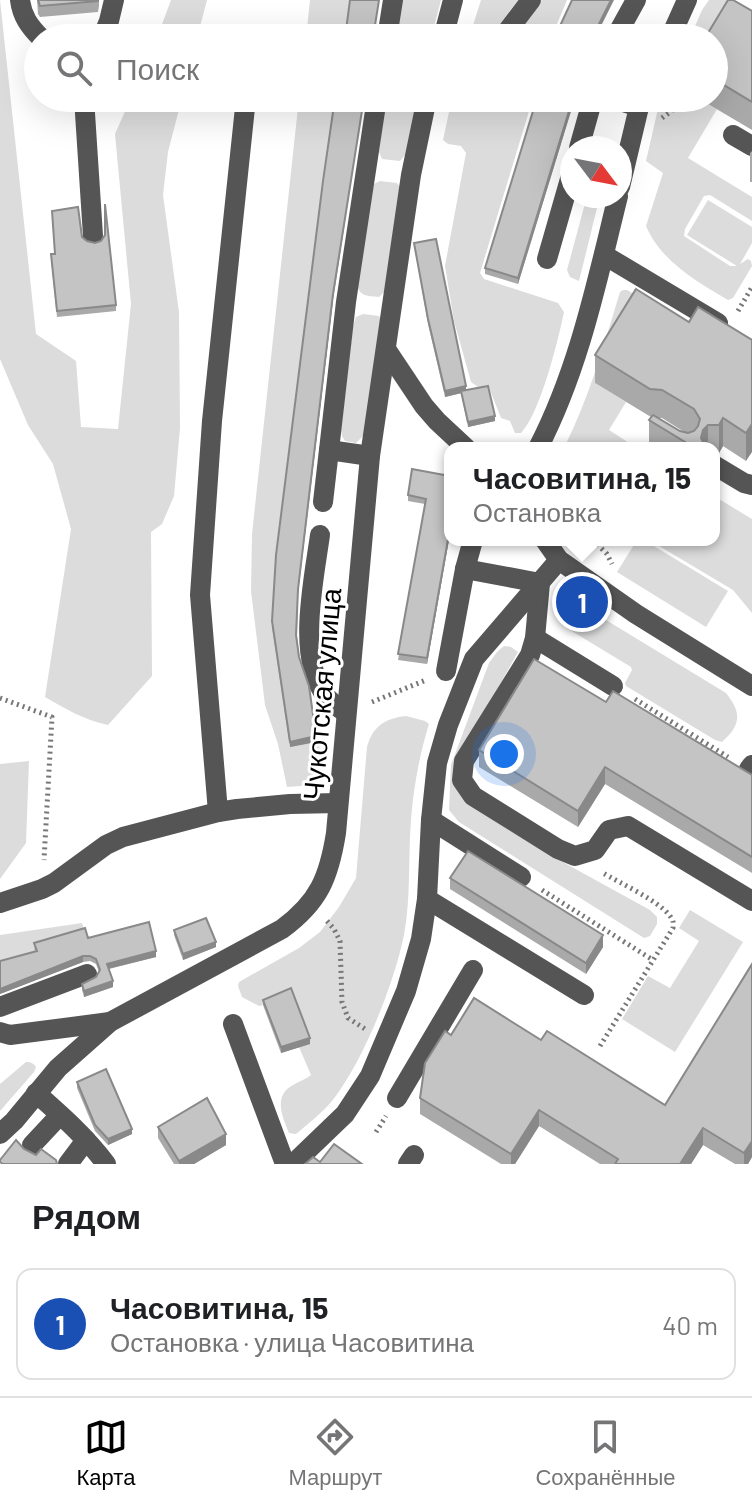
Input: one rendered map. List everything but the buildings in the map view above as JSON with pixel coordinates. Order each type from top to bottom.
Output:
[{"type":"street","points":[[20,0],[22,13],[29,24]]},
{"type":"street","points":[[108,24],[114,0]]},
{"type":"street","points":[[389,24],[393,0]]},
{"type":"street","points":[[447,24],[453,0]]},
{"type":"street","points":[[513,24],[531,0]]},
{"type":"street","points":[[623,24],[636,0]]},
{"type":"street","points":[[676,24],[687,0]]},
{"type":"street","points":[[85,112],[93,236]]},
{"type":"street","points":[[218,812],[200,595],[212,421],[245,112]]},
{"type":"street","points":[[323,502],[346,302],[375,112]]},
{"type":"street","name":"Чукотская улица","points":[[0,1134],[58,1068],[110,1022],[282,929],[299,917],[324,880],[331,863],[336,833],[370,456],[411,175],[424,112]]},
{"type":"street","points":[[582,136],[589,112]]},
{"type":"street","points":[[632,139],[639,112]]},
{"type":"street","points":[[733,135],[752,146]]},
{"type":"street","points":[[547,259],[562,208]]},
{"type":"street","points":[[541,442],[572,370],[615,208]]},
{"type":"street","points":[[604,255],[728,330]]},
{"type":"street","points":[[386,349],[424,406],[460,442]]},
{"type":"street","points":[[329,450],[370,456]]},
{"type":"street","points":[[720,469],[752,485]]},
{"type":"street","points":[[320,535],[309,624],[313,671],[326,697],[346,713]]},
{"type":"street","points":[[446,671],[471,546]]},
{"type":"street","points":[[549,546],[559,560],[636,614],[752,686]]},
{"type":"street","points":[[293,1164],[345,1114],[370,1076],[406,991],[421,939],[427,899],[437,763],[474,659],[559,560]]},
{"type":"street","points":[[465,569],[540,583]]},
{"type":"street","points":[[540,583],[535,638],[530,655],[464,761],[462,780],[473,796],[558,849],[575,856],[595,850],[609,830],[628,826],[752,901]]},
{"type":"street","points":[[535,638],[613,686]]},
{"type":"street","points":[[0,903],[54,883],[106,845],[123,837],[218,812],[290,804],[338,803]]},
{"type":"street","points":[[431,820],[521,877]]},
{"type":"street","points":[[427,899],[584,995]]},
{"type":"street","points":[[397,1098],[473,970]]},
{"type":"street","points":[[0,1007],[87,974]]},
{"type":"street","points":[[3,1039],[110,1022]]},
{"type":"street","points":[[233,1024],[285,1164]]},
{"type":"street","points":[[36,1093],[86,1140],[106,1164]]},
{"type":"street","points":[[32,1145],[60,1115]]},
{"type":"street","points":[[68,1164],[86,1140]]},
{"type":"path","points":[[739,310],[752,287]]},
{"type":"path","points":[[346,713],[446,671]]},
{"type":"path","points":[[613,686],[750,767]]},
{"type":"path","points":[[0,698],[52,717],[42,889]]},
{"type":"path","points":[[575,856],[660,907],[674,923],[600,1046]]},
{"type":"path","points":[[521,877],[653,960]]},
{"type":"path","points":[[310,904],[334,929],[340,941],[342,1002],[348,1018],[386,1042]]},
{"type":"shaded area","points":[[0,0],[36,334],[76,361],[81,427],[118,429],[131,304],[115,134],[125,112],[178,112],[168,152],[163,195],[179,312],[180,428],[174,496],[162,524],[151,532],[152,676],[108,725],[83,717],[45,697],[71,529],[53,464],[28,425],[0,359]]},
{"type":"shaded area","points":[[171,0],[207,0],[201,24],[162,24]]},
{"type":"shaded area","points":[[310,0],[351,0],[347,24],[307,24]]},
{"type":"shaded area","points":[[401,0],[441,0],[435,24],[397,24]]},
{"type":"shaded area","points":[[481,0],[518,0],[500,24],[473,24]]},
{"type":"shaded area","points":[[542,0],[567,0],[557,24],[524,24]]},
{"type":"shaded area","points":[[709,0],[733,0],[752,11],[728,28],[728,24],[696,24]]},
{"type":"shaded area","points":[[297,112],[334,112],[276,560],[290,747],[320,741],[316,774],[311,783],[304,785],[287,787],[278,744],[265,705],[251,591],[252,534]]},
{"type":"shaded area","points":[[384,112],[414,112],[405,155],[400,161],[382,159],[379,152]]},
{"type":"shaded area","points":[[449,112],[529,112],[480,273],[484,279],[558,303],[564,312],[541,394],[521,433],[515,433],[510,421],[501,418],[488,385],[478,387],[471,382],[454,321],[445,266],[466,153],[461,146],[443,140]]},
{"type":"shaded area","points":[[715,112],[688,158],[752,197],[752,221],[710,195],[704,196],[685,229],[684,236],[730,266],[737,266],[687,235],[708,200],[752,227],[752,243],[740,264],[748,259],[752,266],[733,298],[728,300],[670,260],[646,226],[663,173],[646,161],[657,113]]},
{"type":"shaded area","points":[[380,181],[397,183],[400,187],[384,292],[379,297],[367,296],[357,284],[374,184]]},
{"type":"shaded area","points":[[584,208],[597,208],[579,281],[570,277],[567,270]]},
{"type":"shaded area","points":[[627,290],[700,333],[595,383],[626,402],[609,430],[628,442],[567,442],[588,391],[620,292]]},
{"type":"shaded area","points":[[363,314],[379,316],[382,322],[364,435],[356,443],[345,441],[341,429],[353,326],[356,317]]},
{"type":"shaded area","points":[[720,500],[752,519],[752,613],[733,590],[659,546],[720,546]]},
{"type":"shaded area","points":[[633,546],[654,546],[728,591],[706,627],[617,572]]},
{"type":"shaded area","points":[[578,603],[726,693],[737,713],[736,724],[728,736],[722,742],[715,740],[626,686],[631,667],[562,622],[568,605]]},
{"type":"shaded area","points":[[504,646],[518,652],[457,760],[454,786],[467,802],[550,855],[650,910],[657,917],[657,924],[650,936],[644,938],[459,822],[449,810],[451,765],[489,663]]},
{"type":"shaded area","points":[[406,716],[429,724],[414,795],[408,906],[399,955],[376,1022],[344,1085],[315,1118],[296,1134],[289,1133],[281,1107],[283,1095],[311,1075],[299,1047],[309,1044],[300,1013],[259,1006],[242,997],[239,982],[299,948],[320,932],[339,907],[356,878],[369,740],[380,725]]},
{"type":"shaded area","points":[[29,761],[26,843],[0,879],[0,764]]},
{"type":"shaded area","points":[[690,910],[743,942],[675,1052],[622,1019],[648,976],[670,988],[699,941],[679,928]]},
{"type":"shaded area","points":[[82,923],[85,933],[35,948],[37,957],[0,967],[0,935]]},
{"type":"shaded area","points":[[26,1062],[36,1067],[34,1072],[0,1111],[0,1084]]},
{"type":"place","name":"Часовитина, 15","points":[[582,602]]}]
